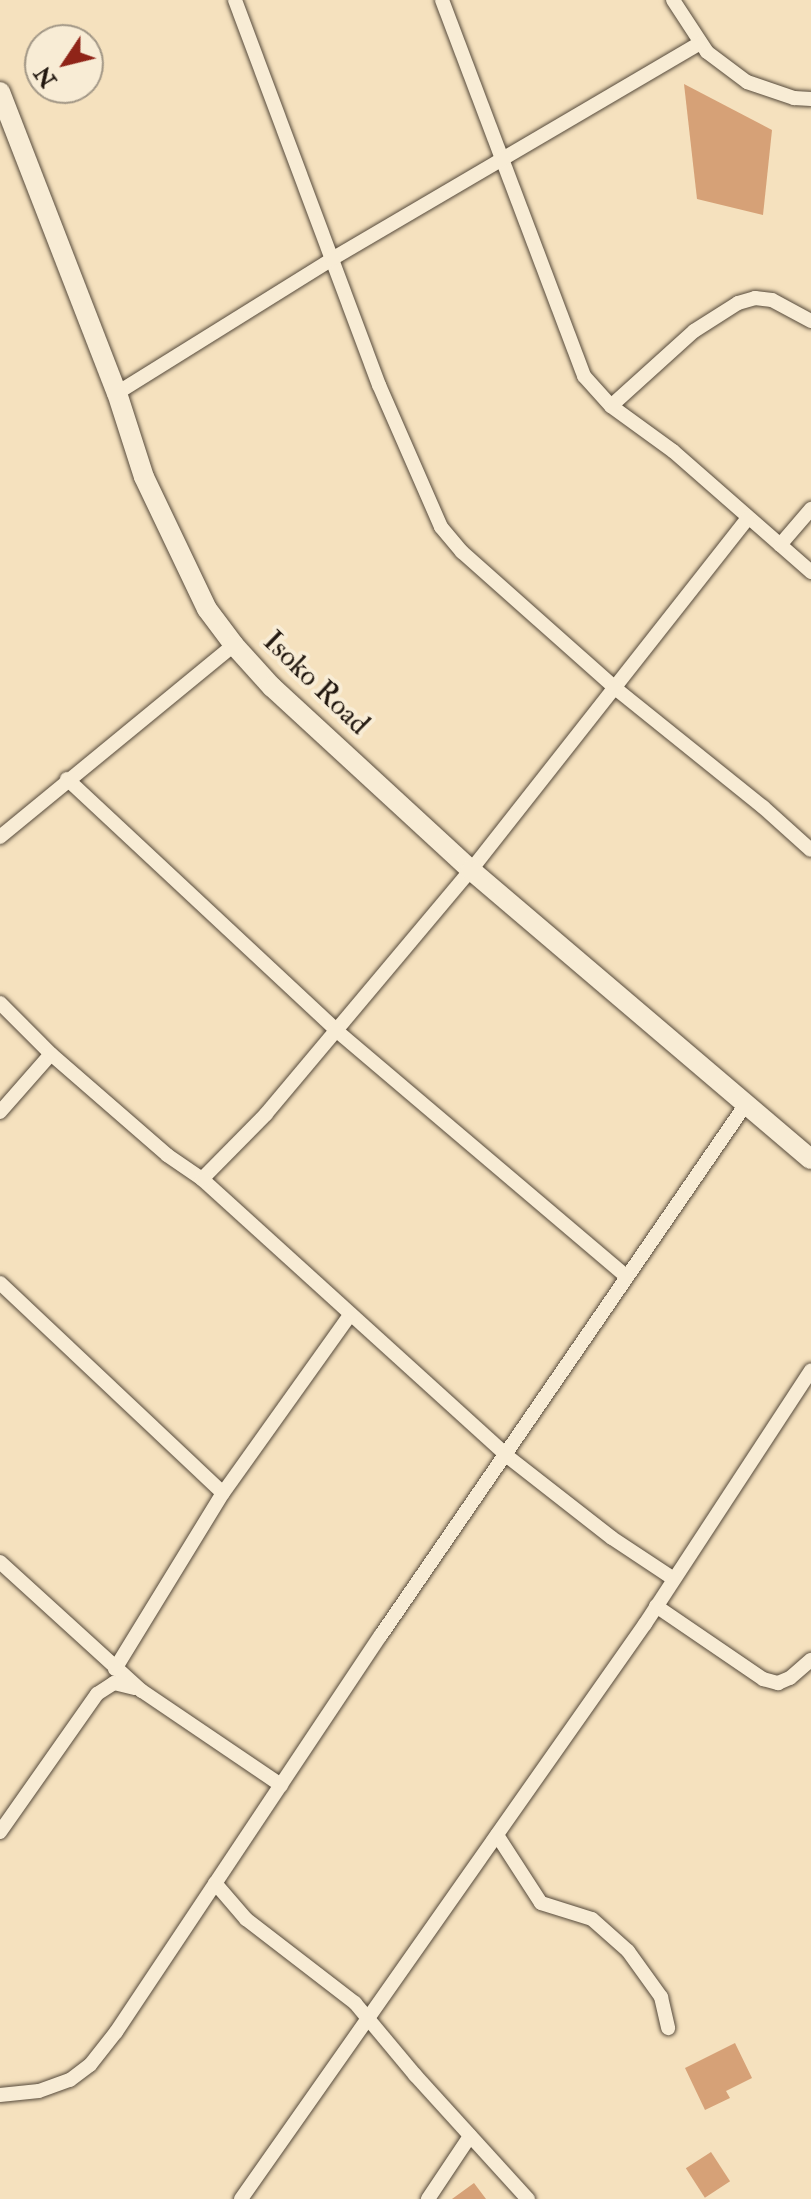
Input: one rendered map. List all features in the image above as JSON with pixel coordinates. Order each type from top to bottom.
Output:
[{"type":"street","points":[[235,0],[379,385],[441,527],[462,552],[615,688],[763,807],[811,850]]},
{"type":"street","points":[[442,0],[576,361],[595,391],[673,451],[811,572]]},
{"type":"street","points":[[673,0],[700,43],[747,82],[794,98],[811,99]]},
{"type":"street","points":[[117,393],[332,259],[700,43]]},
{"type":"street","name":"Isoko Road","points":[[1,100],[117,393],[144,477],[207,609],[234,645],[272,687],[471,870],[811,1159]]},
{"type":"street","points":[[611,406],[694,331],[738,303],[755,298],[772,300],[811,321]]},
{"type":"street","points":[[780,545],[811,509]]},
{"type":"street","points":[[202,1179],[266,1114],[471,870],[748,518]]},
{"type":"street","points":[[0,837],[234,645]]},
{"type":"street","points":[[67,779],[337,1031],[627,1277]]},
{"type":"street","points":[[0,1003],[51,1054],[167,1155],[202,1179],[507,1456],[612,1538],[674,1579]]},
{"type":"street","points":[[0,1112],[51,1054]]},
{"type":"street","points":[[0,2095],[39,2091],[70,2080],[90,2065],[746,1104]]},
{"type":"street","points":[[0,1283],[223,1493]]},
{"type":"street","points":[[115,1669],[223,1493],[350,1315]]},
{"type":"street","points":[[241,2199],[656,1606],[811,1370]]},
{"type":"street","points":[[0,1562],[142,1691],[281,1785]]},
{"type":"street","points":[[656,1606],[763,1679],[778,1683],[790,1678],[811,1660]]},
{"type":"street","points":[[0,1832],[97,1694],[114,1683],[142,1691]]},
{"type":"street","points":[[497,1835],[541,1903],[592,1919],[628,1951],[657,1989],[667,2012],[668,2028]]},
{"type":"street","points":[[215,1883],[246,1919],[339,1987],[528,2199]]},
{"type":"street","points":[[428,2199],[470,2136]]},
{"type":"building","points":[[684,84],[772,130],[763,215],[697,199]]},
{"type":"building","points":[[735,2043],[752,2078],[726,2091],[730,2098],[705,2110],[685,2068]]},
{"type":"building","points":[[711,2152],[730,2181],[705,2198],[686,2168]]},
{"type":"building","points":[[474,2183],[486,2199],[452,2199]]}]
